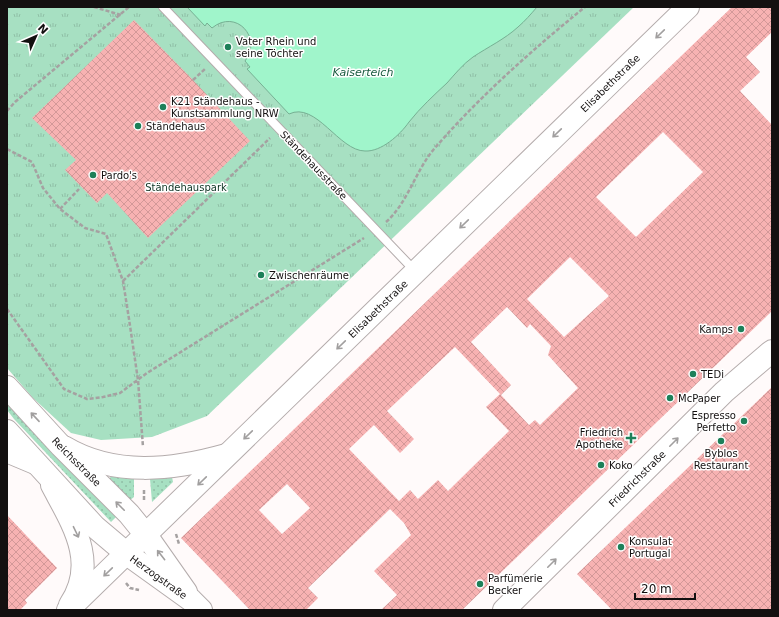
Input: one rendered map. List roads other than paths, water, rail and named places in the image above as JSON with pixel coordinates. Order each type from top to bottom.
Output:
[{"type":"main road","name":"Elisabethstraße","points":[[67,610],[230,454],[688,7]]},
{"type":"main road","name":"Friedrichstraße","points":[[504,610],[724,392],[772,351]]},
{"type":"main road","name":"Reichsstraße","points":[[7,387],[61,446],[129,514],[146,535]]},
{"type":"main road","points":[[7,431],[105,536],[127,554]]},
{"type":"main road","points":[[61,446],[90,459],[136,468],[184,465],[230,454]]},
{"type":"main road","points":[[44,471],[79,539],[82,551],[82,570],[79,586],[67,610]]},
{"type":"main road","name":"Herzogstraße","points":[[146,535],[196,605]]},
{"type":"main road","name":"Herzogstraße","points":[[127,554],[196,605]]},
{"type":"street","points":[[7,455],[44,471]]},
{"type":"lane","name":"Ständehausstraße","points":[[163,7],[416,272]]},
{"type":"water","name":"Kaiserteich","points":[[187,7],[537,7],[526,20],[513,31],[473,57],[459,69],[390,142],[377,149],[365,151],[355,149],[309,114],[299,112],[289,114],[247,69],[250,67],[245,61],[250,52],[251,43],[249,35],[244,28],[230,21],[221,23],[212,28],[207,23],[205,26]]},
{"type":"place","name":"Vater Rhein und seine Töchter","points":[[228,47]]},
{"type":"place","name":"K21 Ständehaus - Kunstsammlung NRW","points":[[163,107]]},
{"type":"place","name":"Ständehaus","points":[[138,126]]},
{"type":"place","name":"Pardo's","points":[[93,175]]},
{"type":"place","name":"Zwischenräume","points":[[261,275]]},
{"type":"place","name":"Kamps","points":[[741,329]]},
{"type":"place","name":"TEDi","points":[[693,374]]},
{"type":"place","name":"McPaper","points":[[670,398]]},
{"type":"place","name":"Espresso Perfetto","points":[[744,421]]},
{"type":"place","name":"Friedrich Apotheke","points":[[631,438]]},
{"type":"place","name":"Byblos Restaurant","points":[[721,441]]},
{"type":"place","name":"Koko","points":[[601,465]]},
{"type":"place","name":"Konsulat Portugal","points":[[621,547]]},
{"type":"place","name":"Parfümerie Becker","points":[[480,584]]},
{"type":"park label","name":"Ständehauspark","points":[[186,187]]}]
